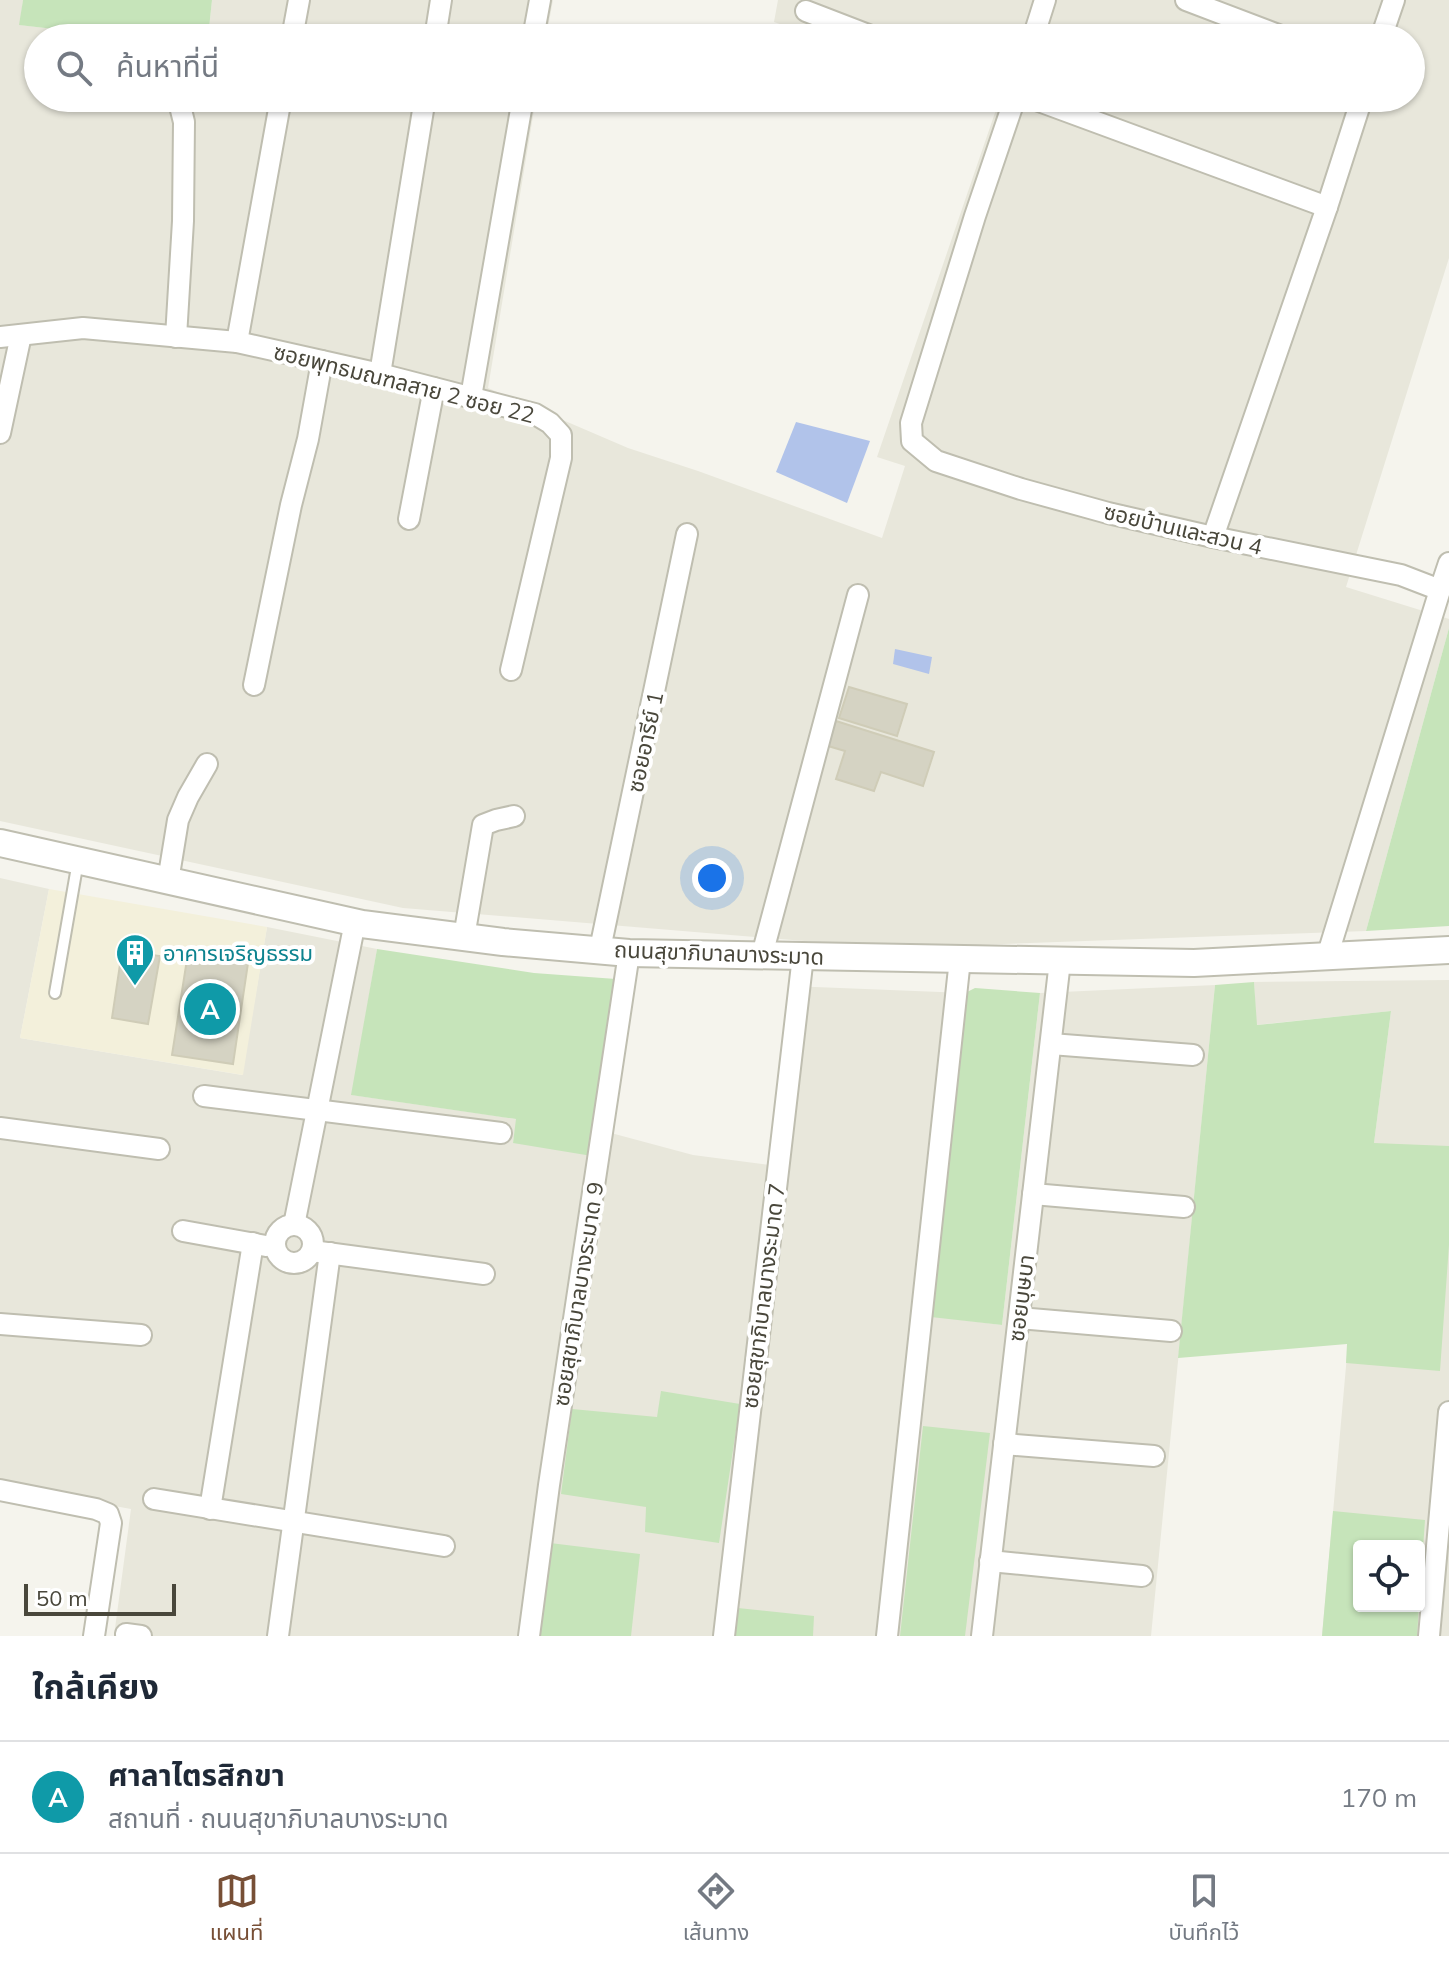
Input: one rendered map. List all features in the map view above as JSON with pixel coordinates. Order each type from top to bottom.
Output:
[{"type":"street","points":[[295,24],[299,0]]},
{"type":"street","points":[[437,24],[441,0]]},
{"type":"street","points":[[536,24],[540,0]]},
{"type":"street","points":[[1037,24],[1045,0]]},
{"type":"street","points":[[1186,0],[1249,24]]},
{"type":"street","points":[[1386,24],[1394,0]]},
{"type":"street","points":[[806,11],[840,24]]},
{"type":"street","points":[[176,337],[183,221],[182,112]]},
{"type":"street","points":[[237,342],[278,112]]},
{"type":"street","points":[[380,374],[423,112]]},
{"type":"street","points":[[471,397],[521,112]]},
{"type":"street","name":"ซอยบ้านและสวน 4","points":[[1010,112],[911,423],[912,441],[936,461],[1021,489],[1213,537],[1401,575],[1440,590]]},
{"type":"street","points":[[1069,112],[1327,207]]},
{"type":"street","points":[[1213,537],[1358,112]]},
{"type":"street","name":"ซอยพุทธมณฑลสาย 2 ซอย 22","points":[[10,336],[83,328],[237,342],[471,397],[535,414],[550,423],[561,435],[561,458],[511,670]]},
{"type":"street","points":[[0,433],[10,336]]},
{"type":"street","points":[[254,685],[322,361]]},
{"type":"street","points":[[409,519],[434,388]]},
{"type":"street","name":"ซอยอารีย์ 1","points":[[600,949],[687,534]]},
{"type":"street","points":[[1327,957],[1449,563]]},
{"type":"street","points":[[762,955],[858,595]]},
{"type":"street","points":[[168,881],[178,820],[207,764]]},
{"type":"street","points":[[464,937],[483,825],[514,816]]},
{"type":"street","name":"ถนนสุขาภิบาลบางระมาด","points":[[0,843],[355,922],[464,937],[629,953],[1194,963],[1449,950]]},
{"type":"street","points":[[294,1225],[355,922]]},
{"type":"street","name":"ซอยสุขาภิบาลบางระมาด 9","points":[[529,1636],[629,953]]},
{"type":"street","name":"ซอยสุขาภิบาลบางระมาด 7","points":[[724,1636],[803,956]]},
{"type":"street","points":[[887,1636],[960,959]]},
{"type":"street","name":"ซอยบุษบา","points":[[982,1636],[1060,961]]},
{"type":"street","points":[[1051,1044],[1193,1055]]},
{"type":"street","points":[[204,1096],[501,1133]]},
{"type":"street","points":[[0,1128],[159,1149]]},
{"type":"street","points":[[1033,1194],[1184,1207]]},
{"type":"street","points":[[321,1252],[293,1263],[282,1259],[275,1247],[278,1235],[294,1225],[306,1229],[313,1245],[321,1252],[484,1274]]},
{"type":"street","points":[[183,1231],[275,1247]]},
{"type":"street","points":[[210,1509],[253,1243]]},
{"type":"street","points":[[278,1636],[294,1522],[321,1252]]},
{"type":"street","points":[[1019,1318],[1171,1331]]},
{"type":"street","points":[[0,1324],[141,1335]]},
{"type":"street","points":[[1429,1636],[1449,1412]]},
{"type":"street","points":[[1004,1444],[1154,1456]]},
{"type":"street","points":[[0,1490],[108,1514],[111,1523],[94,1636]]},
{"type":"street","points":[[154,1499],[444,1546]]},
{"type":"street","points":[[990,1561],[1142,1576]]},
{"type":"lane","points":[[55,993],[78,861]]},
{"type":"shaded area","points":[[0,0],[23,0],[20,25],[24,25],[24,112],[534,112],[488,388],[628,448],[882,538],[905,466],[877,457],[995,112],[1425,112],[1425,24],[780,24],[774,22],[778,0],[1449,0],[1449,258],[1346,587],[1449,619],[1449,628],[1366,931],[890,948],[403,908],[0,821]]},
{"type":"shaded area","points":[[212,0],[553,0],[549,24],[209,24]]},
{"type":"shaded area","points":[[0,878],[49,889],[20,1038],[242,1075],[267,927],[377,949],[352,1095],[517,1119],[513,1143],[611,1133],[693,1155],[770,1165],[790,986],[965,993],[931,1316],[1002,1325],[1040,993],[1215,985],[1151,1636],[114,1636],[131,1509],[0,1485]]},
{"type":"shaded area","points":[[49,889],[267,927],[243,1075],[20,1038]]},
{"type":"shaded area","points":[[1449,980],[1449,1636],[1322,1636],[1348,1344],[1391,1011],[1256,1025],[1254,982]]},
{"type":"green space","points":[[23,0],[212,0],[209,24],[19,25]]},
{"type":"green space","points":[[1449,628],[1449,926],[1366,931]]},
{"type":"green space","points":[[377,949],[534,973],[616,979],[592,1156],[513,1143],[516,1119],[351,1095]]},
{"type":"green space","points":[[1254,982],[1257,1025],[1391,1011],[1374,1143],[1449,1146],[1449,1245],[1440,1371],[1346,1363],[1347,1344],[1178,1358],[1215,985]]},
{"type":"green space","points":[[975,988],[1040,993],[1002,1325],[931,1317],[965,993]]},
{"type":"green space","points":[[661,1391],[740,1404],[719,1543],[645,1532],[646,1507],[561,1494],[572,1409],[657,1417]]},
{"type":"green space","points":[[923,1426],[990,1433],[965,1636],[900,1636]]},
{"type":"green space","points":[[1333,1511],[1425,1520],[1424,1540],[1353,1540],[1353,1612],[1419,1612],[1417,1636],[1322,1636]]},
{"type":"green space","points":[[550,1543],[640,1554],[631,1636],[540,1636]]},
{"type":"green space","points":[[738,1608],[814,1616],[813,1636],[734,1636]]},
{"type":"water","points":[[796,422],[870,441],[847,503],[776,472]]},
{"type":"water","points":[[895,649],[932,657],[929,674],[893,664]]},
{"type":"building","points":[[849,687],[907,704],[897,736],[839,718]]},
{"type":"building","points":[[836,721],[934,752],[923,786],[881,772],[874,791],[836,779],[845,751],[828,746]]},
{"type":"building","name":"อาคารเจริญธรรม","points":[[122,951],[160,956],[148,1024],[112,1018]]},
{"type":"building","points":[[188,953],[248,963],[233,1064],[172,1055]]},
{"type":"place","name":"อาคารเจริญธรรม","points":[[135,987]]},
{"type":"place","name":"ศาลาไตรสิกขา","points":[[210,1009]]}]
